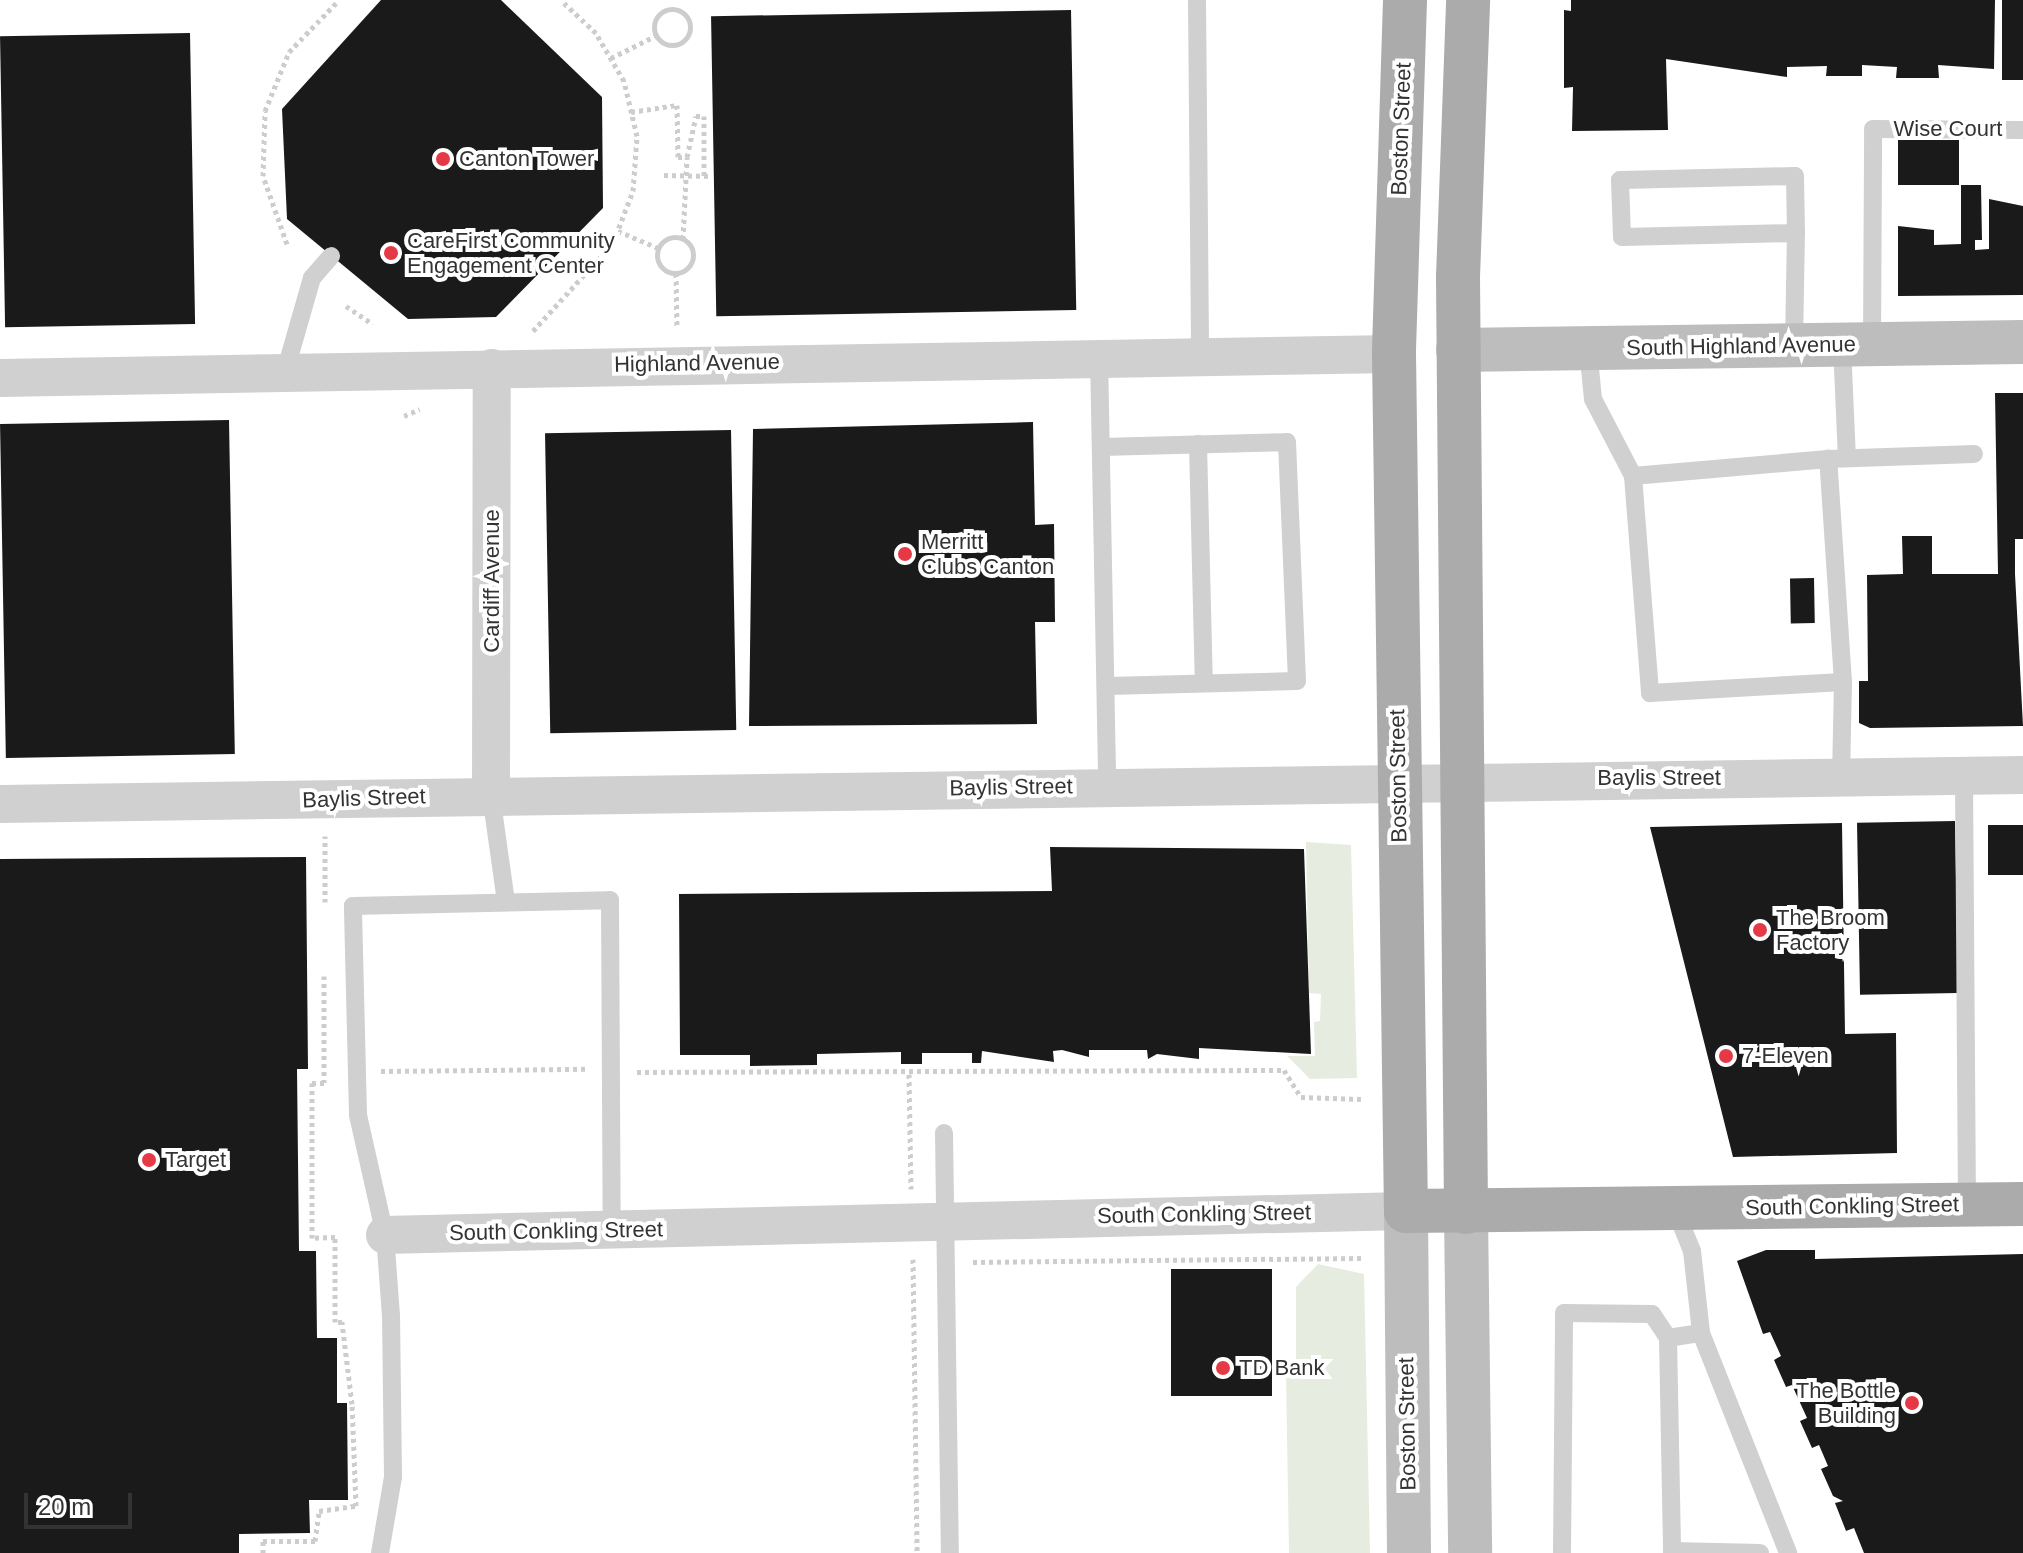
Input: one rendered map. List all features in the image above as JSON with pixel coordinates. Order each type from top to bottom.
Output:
[{"type":"main road","name":"Boston Street","points":[[1405,0],[1394,354],[1409,1553]]},
{"type":"main road","points":[[1468,0],[1458,350],[1470,1553]]},
{"type":"main road","name":"South Highland Avenue","points":[[1458,350],[2023,342]]},
{"type":"main road","name":"South Conkling Street","points":[[1406,1211],[2023,1204]]},
{"type":"street","name":"Highland Avenue","points":[[0,378],[1099,356],[1394,354]]},
{"type":"street","name":"Cardiff Avenue","points":[[491,795],[492,368]]},
{"type":"street","name":"Baylis Street","points":[[0,804],[1398,780],[2023,775]]},
{"type":"street","name":"South Conkling Street","points":[[385,1235],[930,1219],[1406,1211]]},
{"type":"lane","points":[[1197,0],[1200,355]]},
{"type":"lane","name":"Wise Court","points":[[1857,345],[1873,129],[2023,130]]},
{"type":"lane","points":[[1794,345],[1796,233],[1795,176],[1620,180],[1622,237],[1796,233]]},
{"type":"lane","points":[[285,372],[312,278],[331,256]]},
{"type":"lane","points":[[1841,777],[1843,682],[1838,458],[1857,345]]},
{"type":"lane","points":[[1588,348],[1593,399],[1633,476],[1650,693],[1843,682]]},
{"type":"lane","points":[[1099,356],[1108,686],[1107,786]]},
{"type":"lane","points":[[1101,447],[1287,442],[1297,681],[1108,686]]},
{"type":"lane","points":[[1198,444],[1204,683]]},
{"type":"lane","points":[[1633,476],[1838,458],[1974,454]]},
{"type":"lane","points":[[1964,777],[1967,1205]]},
{"type":"lane","points":[[491,795],[506,902]]},
{"type":"lane","points":[[380,1553],[393,1477],[385,1235],[358,1115],[353,906],[610,900],[612,1230]]},
{"type":"lane","points":[[944,1133],[930,1219],[949,1258],[950,1553]]},
{"type":"lane","points":[[1675,1209],[1692,1251],[1701,1333],[1788,1553]]},
{"type":"lane","points":[[1562,1553],[1564,1313],[1652,1314],[1668,1338],[1672,1552],[1760,1553]]},
{"type":"lane","points":[[1668,1338],[1701,1333]]},
{"type":"path","points":[[287,244],[263,176],[265,111],[289,52],[339,0]]},
{"type":"path","points":[[533,331],[579,287],[618,231],[633,191],[631,112],[611,58],[561,0]]},
{"type":"path","points":[[672,0],[672,9]]},
{"type":"path","points":[[672,9],[688,20],[687,36],[673,45],[657,35],[655,21],[672,9]]},
{"type":"path","points":[[611,58],[657,35]]},
{"type":"path","points":[[631,112],[677,105],[678,157],[687,157]]},
{"type":"path","points":[[677,328],[676,273],[692,259],[683,239],[687,157],[696,116],[704,116],[704,176]]},
{"type":"path","points":[[664,175],[712,176]]},
{"type":"path","points":[[618,231],[658,248]]},
{"type":"path","points":[[658,248],[666,239],[683,239]]},
{"type":"path","points":[[658,248],[661,265],[676,273]]},
{"type":"path","points":[[346,306],[373,324]]},
{"type":"path","points":[[325,912],[326,800]]},
{"type":"path","points":[[263,1553],[263,1541],[315,1541],[319,1511],[356,1506],[352,1404],[342,1322],[335,1322],[335,1237],[312,1238],[312,1083],[324,1083],[325,959]]},
{"type":"path","points":[[324,1067],[357,1071],[609,1069],[680,1076],[1284,1070],[1301,1097],[1361,1099]]},
{"type":"path","points":[[909,1074],[930,1219]]},
{"type":"path","points":[[917,1553],[913,1252],[949,1258],[1363,1258]]},
{"type":"shaded area","points":[[1306,842],[1351,845],[1357,1078],[1310,1079],[1287,1056],[1315,1056],[1314,1022],[1320,1021],[1321,994],[1309,993]]},
{"type":"shaded area","points":[[1318,1264],[1364,1274],[1370,1553],[1289,1553],[1286,1373],[1296,1362],[1296,1287]]},
{"type":"building","name":"Canton Tower","points":[[381,0],[501,0],[602,97],[603,208],[496,317],[408,319],[287,219],[282,109]]},
{"type":"building","points":[[1571,0],[1995,0],[1994,69],[1938,65],[1939,78],[1896,78],[1897,67],[1862,65],[1862,76],[1826,76],[1827,66],[1787,67],[1787,77],[1666,59],[1668,130],[1572,131],[1573,87],[1564,88],[1564,10],[1571,11]]},
{"type":"building","points":[[2002,0],[2023,0],[2023,80],[2002,80]]},
{"type":"building","points":[[1071,10],[1076,310],[716,316],[711,16]]},
{"type":"building","points":[[190,33],[195,324],[5,327],[0,36]]},
{"type":"building","points":[[1898,140],[1959,140],[1959,185],[1898,185]]},
{"type":"building","points":[[1961,185],[1981,185],[1982,240],[1975,240],[1975,250],[1989,249],[1989,199],[2023,206],[2023,295],[1898,296],[1898,226],[1934,230],[1934,245],[1961,244]]},
{"type":"building","points":[[1995,393],[2023,393],[2023,539],[2015,539],[2015,574],[2023,726],[1870,728],[1859,723],[1859,681],[1868,681],[1867,575],[1903,574],[1902,536],[1932,536],[1932,574],[1998,574]]},
{"type":"building","points":[[229,420],[235,754],[6,758],[0,424]]},
{"type":"building","name":"Merritt Clubs Canton","points":[[1033,422],[1035,525],[1054,524],[1055,622],[1035,622],[1037,724],[749,726],[753,429]]},
{"type":"building","points":[[731,430],[736,730],[550,733],[545,433]]},
{"type":"building","points":[[1790,578],[1814,578],[1815,623],[1791,623]]},
{"type":"building","points":[[1955,821],[1958,993],[1860,995],[1857,823]]},
{"type":"building","name":"The Broom Factory","points":[[1842,823],[1845,1034],[1896,1033],[1897,1153],[1733,1157],[1650,827]]},
{"type":"building","points":[[1988,825],[2023,825],[2023,875],[1988,875]]},
{"type":"building","points":[[1050,847],[1304,849],[1311,1054],[1199,1048],[1199,1059],[1157,1054],[1148,1059],[1147,1050],[1089,1050],[1089,1057],[1062,1050],[1053,1051],[1054,1062],[982,1051],[981,1063],[972,1063],[972,1053],[922,1053],[922,1064],[901,1064],[901,1052],[817,1054],[817,1065],[750,1066],[750,1055],[680,1055],[679,894],[1052,891]]},
{"type":"building","name":"Target","points":[[306,857],[308,1069],[297,1069],[299,1251],[316,1251],[317,1338],[337,1338],[337,1403],[347,1403],[348,1500],[309,1500],[310,1533],[239,1534],[239,1553],[0,1553],[0,859]]},
{"type":"building","name":"The Bottle Building","points":[[1766,1250],[1815,1250],[1815,1259],[2023,1254],[2023,1553],[1864,1553],[1854,1528],[1846,1531],[1835,1503],[1843,1501],[1833,1496],[1821,1469],[1828,1466],[1819,1445],[1812,1448],[1800,1421],[1807,1418],[1792,1385],[1786,1387],[1774,1360],[1781,1356],[1770,1332],[1763,1334],[1737,1261]]},
{"type":"building","points":[[1171,1269],[1272,1269],[1272,1396],[1171,1396]]},
{"type":"place","name":"Canton Tower","points":[[443,159]]},
{"type":"place","name":"CareFirst Community Engagement Center","points":[[391,253]]},
{"type":"place","name":"Merritt Clubs Canton","points":[[905,554]]},
{"type":"place","name":"The Broom Factory","points":[[1760,930]]},
{"type":"place","name":"7-Eleven","points":[[1726,1056]]},
{"type":"place","name":"Target","points":[[149,1160]]},
{"type":"place","name":"TD Bank","points":[[1223,1368]]},
{"type":"place","name":"The Bottle Building","points":[[1912,1403]]}]
